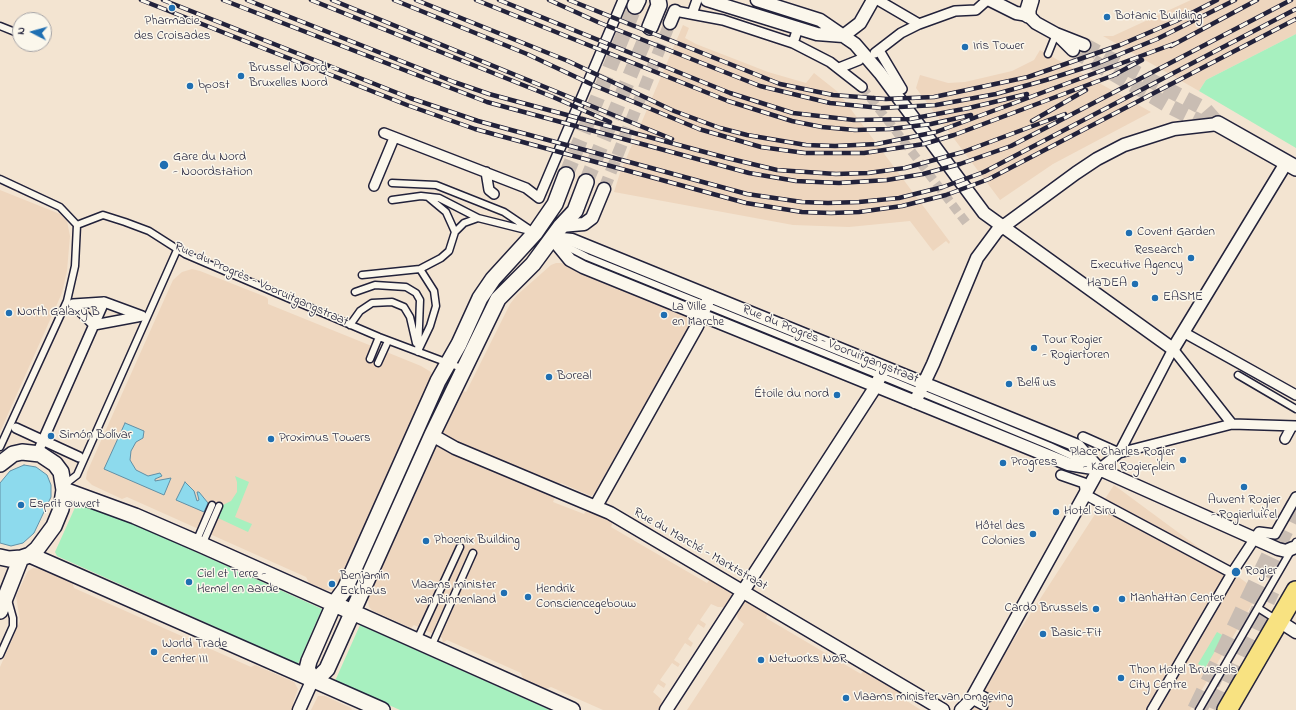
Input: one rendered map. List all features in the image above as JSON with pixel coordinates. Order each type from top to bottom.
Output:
[{"type":"main road","points":[[1227,710],[1296,591]]},
{"type":"street","points":[[650,27],[659,5],[658,0]]},
{"type":"street","points":[[692,14],[697,0]]},
{"type":"street","points":[[707,0],[817,34],[843,36],[860,23],[873,0]]},
{"type":"street","points":[[757,0],[820,20],[855,44],[867,57],[984,213],[1173,349],[1232,424]]},
{"type":"street","points":[[878,0],[919,24]]},
{"type":"street","points":[[1028,15],[1031,0]]},
{"type":"street","points":[[902,89],[877,53],[901,33],[919,24],[955,11],[976,10],[987,1],[1016,13],[1028,15],[1036,23],[1056,34],[1084,45]]},
{"type":"street","points":[[384,133],[526,188],[539,198],[632,2]]},
{"type":"street","points":[[670,23],[675,11],[723,20],[793,43],[839,68],[862,87]]},
{"type":"street","points":[[793,43],[797,31]]},
{"type":"street","points":[[1056,34],[1073,50]]},
{"type":"street","points":[[839,68],[859,60]]},
{"type":"street","points":[[920,392],[977,258],[990,240],[1003,227],[1097,159],[1124,145],[1174,129],[1218,124],[1291,165],[1183,332],[1119,453],[1099,469],[1086,495],[973,696],[961,710]]},
{"type":"street","points":[[374,186],[394,138]]},
{"type":"street","points":[[486,172],[489,190],[494,194]]},
{"type":"street","points":[[313,679],[307,669],[309,660],[334,604],[345,589],[420,417],[480,298],[493,279],[535,233],[555,204],[566,176]]},
{"type":"street","points":[[299,710],[313,679],[320,676],[327,669],[432,436],[498,299],[533,264],[574,211],[586,182]]},
{"type":"street","points":[[561,226],[584,224],[592,218],[604,189]]},
{"type":"street","name":"Rue du Progrès - Vooruitgangstraat","points":[[535,233],[552,238],[572,240],[706,306],[920,392],[1078,446],[1099,469]]},
{"type":"street","name":"Rue du Progrès - Vooruitgangstraat","points":[[552,238],[570,260],[583,267],[706,306],[920,392],[1068,464],[1099,469]]},
{"type":"street","points":[[104,302],[142,316],[94,325],[73,304],[104,302]]},
{"type":"street","points":[[41,443],[104,302]]},
{"type":"street","points":[[596,506],[706,306]]},
{"type":"street","points":[[1183,332],[1296,395]]},
{"type":"street","points":[[666,710],[880,376]]},
{"type":"street","points":[[1084,437],[1119,453],[1232,424],[1294,426]]},
{"type":"street","points":[[1285,439],[1294,426]]},
{"type":"street","points":[[16,428],[41,443],[80,457]]},
{"type":"street","name":"Rue du Marché - Marktstraat","points":[[432,436],[455,448],[596,506],[942,710]]},
{"type":"street","points":[[0,611],[26,557],[44,542],[54,526],[61,509],[64,487],[60,472],[55,464],[40,454],[22,452],[3,454]]},
{"type":"street","points":[[1099,469],[1278,549],[1286,551],[1294,545]]},
{"type":"street","points":[[1061,475],[1084,483],[1086,495]]},
{"type":"street","points":[[64,487],[199,544],[572,710]]},
{"type":"street","points":[[1086,495],[1232,573]]},
{"type":"street","points":[[1152,710],[1232,573],[1259,532],[1275,534],[1295,502]]},
{"type":"street","points":[[1278,549],[1284,554],[1285,561]]},
{"type":"street","points":[[0,557],[8,559],[26,557],[313,679],[382,710]]},
{"type":"street","points":[[1279,621],[1296,632]]},
{"type":"lane","points":[[0,26],[12,31]]},
{"type":"lane","points":[[1048,54],[1056,34]]},
{"type":"lane","points":[[0,179],[60,207],[77,225],[75,266],[67,301],[3,454]]},
{"type":"lane","points":[[392,183],[436,185],[504,212],[535,233]]},
{"type":"lane","points":[[392,200],[428,197],[439,198],[478,218],[535,233]]},
{"type":"lane","points":[[428,197],[446,212],[455,232]]},
{"type":"lane","name":"Rue du Progrès - Vooruitgangstraat","points":[[77,225],[103,215],[125,222],[149,231],[177,250],[350,325],[388,341],[465,369]]},
{"type":"lane","points":[[362,275],[420,269],[442,258],[449,251],[455,232],[464,223],[478,218]]},
{"type":"lane","points":[[64,487],[77,475],[177,250]]},
{"type":"lane","points":[[418,352],[430,326],[436,306],[434,291],[420,269]]},
{"type":"lane","points":[[355,292],[375,285],[406,287],[416,293],[420,300],[418,352]]},
{"type":"lane","points":[[350,325],[360,311],[372,302],[398,304],[404,307],[410,317],[418,352]]},
{"type":"lane","points":[[370,359],[379,337]]},
{"type":"lane","points":[[378,363],[388,341]]},
{"type":"lane","points":[[1238,375],[1296,409]]},
{"type":"lane","points":[[199,544],[215,505]]},
{"type":"lane","points":[[1199,710],[1294,545]]},
{"type":"lane","points":[[417,641],[460,547]]},
{"type":"lane","points":[[431,647],[473,554]]},
{"type":"lane","points":[[0,655],[13,626],[13,618],[6,597]]},
{"type":"lane","points":[[1258,608],[1279,621]]},
{"type":"lane","points":[[973,696],[989,698]]},
{"type":"lane","points":[[973,696],[984,707]]},
{"type":"shaded area","points":[[1191,0],[1296,0],[1296,34],[1206,80],[1199,91],[1103,36],[1113,36]]},
{"type":"shaded area","points":[[683,25],[689,28],[685,38],[696,44],[768,72],[806,83],[814,73],[838,92],[950,242],[949,244],[946,241],[933,251],[910,221],[849,227],[793,225],[614,192],[620,173]]},
{"type":"shaded area","points":[[1040,50],[1151,112],[1053,164],[1000,200],[916,88],[920,75],[948,83],[965,82],[1012,71],[1034,60]]},
{"type":"shaded area","points":[[0,190],[60,214],[67,221],[70,236],[67,271],[62,293],[0,432]]},
{"type":"shaded area","points":[[562,263],[684,312],[690,321],[689,327],[594,494],[591,496],[561,483],[553,502],[584,514],[587,509],[602,515],[613,522],[611,527],[707,583],[710,579],[768,613],[766,618],[861,674],[864,670],[904,694],[902,698],[921,710],[687,710],[744,624],[738,619],[737,615],[722,607],[711,604],[700,620],[706,624],[704,628],[698,624],[688,639],[693,643],[691,647],[685,643],[674,660],[680,664],[678,667],[672,663],[660,680],[666,684],[664,688],[658,684],[653,692],[661,699],[663,707],[661,710],[603,710],[551,687],[546,689],[523,679],[521,673],[447,640],[443,643],[442,638],[414,625],[411,628],[373,611],[369,607],[368,598],[340,586],[334,591],[326,590],[309,583],[306,577],[127,497],[122,499],[92,485],[86,479],[87,472],[173,280],[182,272],[192,269],[200,271],[266,297],[268,299],[268,304],[421,366],[431,372],[433,378],[466,392],[510,304],[517,295],[551,265]]},
{"type":"shaded area","name":"Manhattan Center","points":[[1114,485],[1259,592],[1190,710],[968,710]]},
{"type":"shaded area","name":"World Trade Center III","points":[[33,568],[42,569],[72,582],[74,588],[251,667],[255,665],[294,682],[298,689],[293,703],[306,710],[0,710],[0,667],[20,621],[16,596],[28,571]]},
{"type":"shaded area","points":[[318,696],[325,696],[351,708],[352,710],[311,710]]},
{"type":"green space","points":[[1296,34],[1296,148],[1199,91],[1206,80]]},
{"type":"green space","points":[[235,476],[249,482],[235,517],[252,524],[248,532],[218,518],[223,505],[231,501],[237,492],[237,482]]},
{"type":"green space","points":[[83,501],[322,609],[298,664],[57,556],[55,552],[77,503]]},
{"type":"green space","points":[[360,625],[550,710],[400,710],[335,681]]},
{"type":"green space","points":[[1217,632],[1224,636],[1205,668],[1198,664]]},
{"type":"water","points":[[125,423],[144,431],[143,438],[136,442],[131,451],[130,460],[136,470],[148,476],[160,473],[162,476],[155,479],[155,481],[171,478],[164,495],[104,469]]},
{"type":"water","points":[[24,465],[36,467],[47,475],[51,485],[51,497],[34,533],[23,543],[11,546],[0,543],[0,483],[10,471]]},
{"type":"water","points":[[185,482],[194,491],[197,501],[199,500],[197,492],[199,492],[208,503],[204,512],[176,500]]},
{"type":"tunnel","points":[[566,175],[635,6]]},
{"type":"tunnel","points":[[604,189],[670,23]]},
{"type":"tunnel","points":[[586,182],[650,27]]},
{"type":"tunnel","points":[[1084,45],[1205,109],[1218,124]]},
{"type":"tunnel","points":[[1073,50],[1169,106],[1199,121],[1217,124]]},
{"type":"tunnel","points":[[862,87],[968,225]]},
{"type":"tunnel","points":[[1197,710],[1296,504]]},
{"type":"tunnel","points":[[1215,710],[1270,590]]},
{"type":"railway","points":[[141,0],[407,105],[475,129],[746,203],[802,212],[831,213],[859,212],[902,206],[946,195],[989,179],[1296,19]]},
{"type":"railway","points":[[163,0],[410,98],[478,121],[747,194],[802,202],[828,203],[899,198],[943,187],[984,172],[1296,9]]},
{"type":"railway","points":[[223,0],[487,102],[749,173],[796,181],[839,183],[887,180],[923,174],[960,164],[1011,146],[1291,0]]},
{"type":"railway","points":[[247,0],[454,82],[489,94],[777,170],[836,174],[868,173],[905,168],[963,152],[1065,114]]},
{"type":"railway","points":[[311,0],[553,97],[610,122]]},
{"type":"railway","points":[[332,0],[672,139]]},
{"type":"railway","points":[[394,0],[527,54],[593,85],[699,129],[761,147],[805,153],[864,153],[924,144],[954,135],[1117,74]]},
{"type":"railway","points":[[416,0],[568,61],[674,111],[720,128],[747,135],[806,145],[835,146],[877,144],[936,132],[1176,43]]},
{"type":"railway","points":[[476,0],[728,101],[792,121],[822,127],[855,130],[890,129],[931,124],[971,115]]},
{"type":"railway","points":[[499,0],[730,93],[793,113],[854,120],[910,119],[969,108],[1027,94]]},
{"type":"railway","points":[[549,0],[600,23],[760,86],[830,103],[881,108],[936,105],[996,94],[1046,80],[1096,64],[1157,39],[1235,0]]},
{"type":"railway","points":[[569,0],[780,84],[833,95],[886,99],[934,97],[1028,77],[1120,45],[1176,21],[1217,0]]},
{"type":"railway","points":[[1171,46],[1257,0]]},
{"type":"railway","points":[[1112,76],[1142,60]]},
{"type":"railway","points":[[1032,121],[1086,90]]},
{"type":"place","name":"Pharmacie des Croisades","points":[[172,8]]},
{"type":"place","name":"Botanic Building","points":[[1107,17]]},
{"type":"place","name":"Iris Tower","points":[[965,47]]},
{"type":"place","name":"Brussel Noord - Bruxelles Nord","points":[[241,76]]},
{"type":"place","name":"bpost","points":[[190,86]]},
{"type":"place","name":"Gare du Nord - Noordstation","points":[[164,165]]},
{"type":"place","name":"Covent Garden","points":[[1129,233]]},
{"type":"place","name":"Research Executive Agency","points":[[1191,258]]},
{"type":"place","name":"HaDEA","points":[[1135,284]]},
{"type":"place","name":"EASME","points":[[1155,298]]},
{"type":"place","name":"North Galaxy B","points":[[9,313]]},
{"type":"place","name":"La Ville en Marche","points":[[664,315]]},
{"type":"place","name":"Tour Rogier - Rogiertoren","points":[[1034,348]]},
{"type":"place","name":"Boreal","points":[[549,377]]},
{"type":"place","name":"Belfius","points":[[1009,384]]},
{"type":"place","name":"Étoile du nord","points":[[837,395]]},
{"type":"place","name":"Simón Bolívar","points":[[51,436]]},
{"type":"place","name":"Proximus Towers","points":[[271,439]]},
{"type":"place","name":"Place Charles Rogier - Karel Rogierplein","points":[[1183,460]]},
{"type":"place","name":"Progress","points":[[1003,463]]},
{"type":"place","name":"Auvent Rogier - Rogierluifel","points":[[1244,487]]},
{"type":"place","name":"Esprit Ouvert","points":[[21,505]]},
{"type":"place","name":"Hotel Siru","points":[[1056,512]]},
{"type":"place","name":"Hôtel des Colonies","points":[[1033,534]]},
{"type":"place","name":"Phoenix Building","points":[[426,541]]},
{"type":"place","name":"Rogier","points":[[1236,572]]},
{"type":"place","name":"Ciel et Terre - Hemel en aarde","points":[[189,582]]},
{"type":"place","name":"Benjamin Eckhaus","points":[[332,584]]},
{"type":"place","name":"Vlaams minister van Binnenland","points":[[504,593]]},
{"type":"place","name":"Hendrik Consciencegebouw","points":[[528,597]]},
{"type":"place","name":"Manhattan Center","points":[[1122,599]]},
{"type":"place","name":"Cardo Brussels","points":[[1096,609]]},
{"type":"place","name":"Basic-Fit","points":[[1043,634]]},
{"type":"place","name":"World Trade Center III","points":[[154,652]]},
{"type":"place","name":"Networks NØR","points":[[761,660]]},
{"type":"place","name":"Thon Hotel Brussels City Centre","points":[[1121,678]]},
{"type":"place","name":"Vlaams minister van Omgeving","points":[[846,698]]}]
